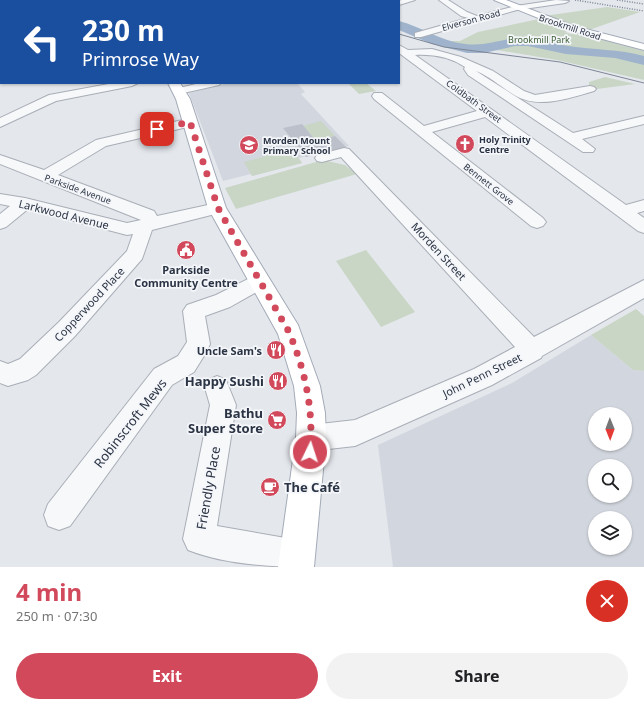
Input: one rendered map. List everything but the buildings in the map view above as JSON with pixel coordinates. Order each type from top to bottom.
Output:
[{"type":"main road","name":"Brookmill Road","points":[[498,0],[516,8],[588,33],[644,47]]},
{"type":"main road","points":[[176,87],[190,122],[218,208],[289,332],[301,364],[311,413],[311,438],[296,561]]},
{"type":"street","points":[[400,3],[411,0]]},
{"type":"street","points":[[443,0],[464,14],[475,18]]},
{"type":"street","name":"Elverson Road","points":[[439,37],[421,34],[516,8],[565,2]]},
{"type":"street","points":[[403,50],[452,56],[463,60],[473,67],[486,71],[525,95],[536,99],[590,89]]},
{"type":"street","name":"Coldbath Street","points":[[403,50],[644,227]]},
{"type":"street","points":[[473,67],[469,69],[472,73],[588,150]]},
{"type":"street","points":[[0,124],[53,98],[127,84]]},
{"type":"street","points":[[176,87],[205,84]]},
{"type":"street","name":"Bennett Grove","points":[[378,96],[537,222]]},
{"type":"street","points":[[422,131],[516,103]]},
{"type":"street","points":[[571,138],[644,120]]},
{"type":"street","points":[[44,177],[101,143],[190,122]]},
{"type":"street","name":"Morden Street","points":[[322,158],[344,152],[533,351]]},
{"type":"street","name":"Parkside Avenue","points":[[0,159],[44,177],[148,215],[141,226]]},
{"type":"street","name":"Larkwood Avenue","points":[[0,199],[141,226]]},
{"type":"street","points":[[0,223],[25,203]]},
{"type":"street","points":[[623,212],[644,205]]},
{"type":"street","points":[[141,226],[218,208]]},
{"type":"street","name":"Copperwood Place","points":[[10,372],[28,367],[129,262],[135,254],[141,226]]},
{"type":"street","name":"Robinscroft Mews","points":[[59,515],[163,377],[186,364],[199,344],[194,311],[223,301],[260,281]]},
{"type":"street","name":"John Penn Street","points":[[311,438],[340,436],[355,433],[484,376],[640,296]]},
{"type":"street","name":"Friendly Place","points":[[217,388],[223,404],[200,539],[296,561]]},
{"type":"shaded area","name":"Morden Mount Primary School","points":[[224,84],[298,84],[305,92],[301,94],[349,146],[299,158],[302,163],[252,176],[251,174],[223,181],[189,93]]},
{"type":"shaded area","points":[[591,335],[633,370],[644,371],[644,567],[393,567],[378,445],[512,383]]},
{"type":"green space","points":[[607,7],[640,12],[589,30],[544,16]]},
{"type":"green space","name":"Brookmill Park","points":[[539,19],[569,30],[565,32],[571,34],[577,33],[644,51],[644,80],[557,60],[443,41],[460,41],[478,32]]},
{"type":"green space","points":[[605,77],[635,84],[597,89],[589,86],[589,82]]},
{"type":"green space","points":[[349,84],[367,84],[376,91],[359,94]]},
{"type":"green space","points":[[321,121],[335,136],[316,141],[303,126]]},
{"type":"green space","points":[[292,149],[302,163],[252,176],[244,162]]},
{"type":"green space","points":[[323,160],[345,165],[357,174],[236,209],[225,188]]},
{"type":"green space","points":[[366,250],[415,312],[381,327],[336,261]]},
{"type":"green space","points":[[636,309],[644,316],[644,371],[633,370],[591,335]]},
{"type":"waterway","points":[[400,26],[436,42],[456,47],[484,49],[515,42],[528,42],[566,50],[615,54],[644,61]]},
{"type":"tram line","points":[[400,34],[444,47],[560,62],[644,83]]},
{"type":"railway","points":[[575,0],[644,11]]},
{"type":"railway","points":[[617,0],[644,4]]},
{"type":"place","name":"Holy Trinity Centre","points":[[465,144]]},
{"type":"place","name":"Morden Mount Primary School","points":[[249,145]]},
{"type":"place","name":"Parkside Community Centre","points":[[186,250]]},
{"type":"place","name":"Uncle Sam's","points":[[276,350]]},
{"type":"place","name":"Happy Sushi","points":[[278,381]]},
{"type":"place","name":"Bathu Super Store","points":[[277,420]]},
{"type":"place","name":"The Café","points":[[270,487]]},
{"type":"route","points":[[157,129],[190,122],[218,208],[289,332],[296,348],[307,386],[311,413],[310,452]]}]
